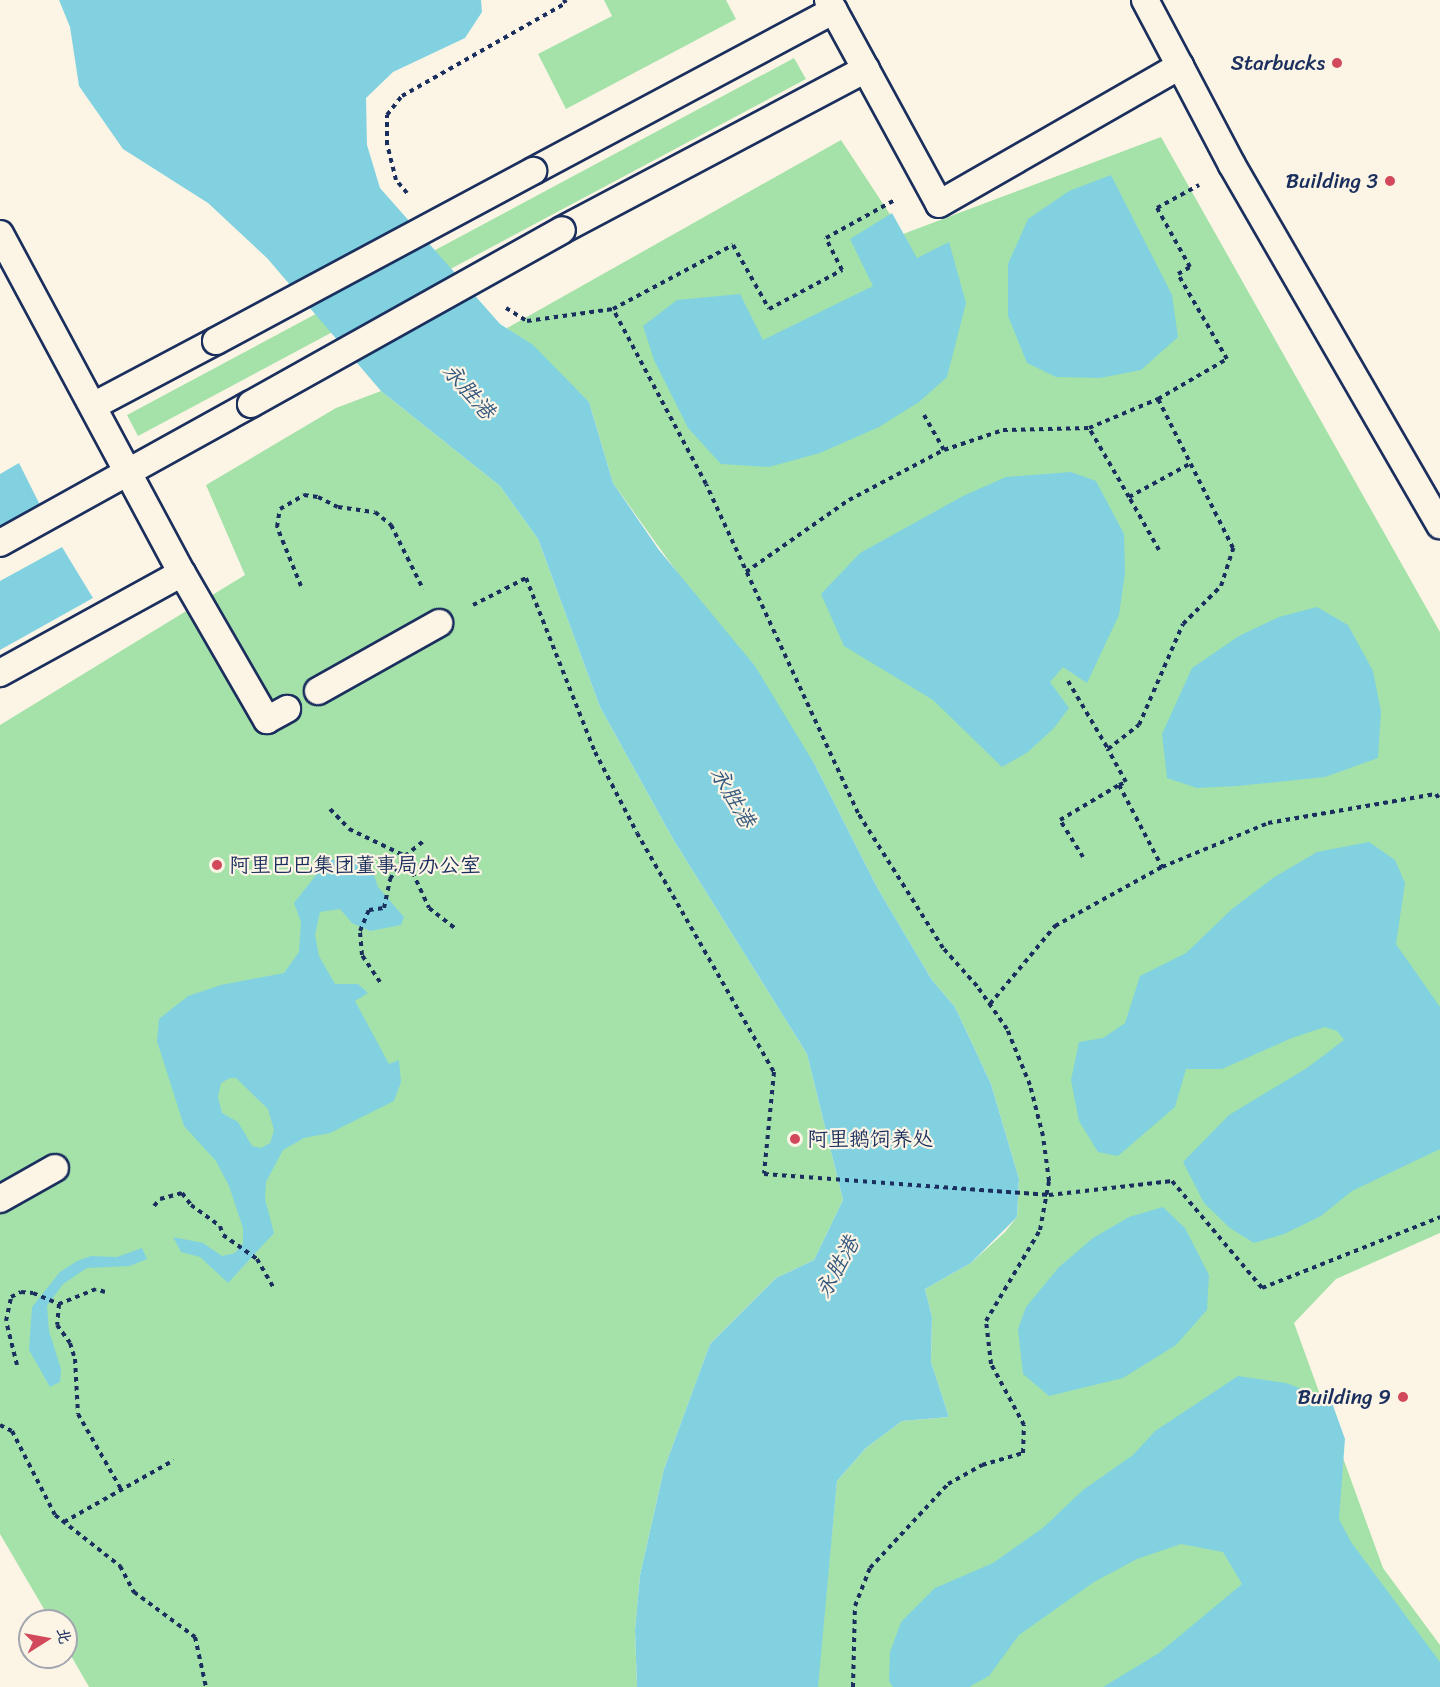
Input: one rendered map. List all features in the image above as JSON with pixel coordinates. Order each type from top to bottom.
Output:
[{"type":"lane","points":[[1145,0],[1238,176],[1440,525]]},
{"type":"lane","points":[[93,406],[533,171],[831,5],[939,204],[1180,66]]},
{"type":"lane","points":[[0,543],[562,230],[866,69]]},
{"type":"lane","points":[[0,234],[183,573],[267,720],[287,709]]},
{"type":"lane","points":[[0,673],[183,573]]},
{"type":"lane","points":[[318,691],[439,623]]},
{"type":"lane","points":[[0,1199],[55,1168]]},
{"type":"path","points":[[396,180],[387,145],[387,115],[402,96],[566,3],[564,0]]},
{"type":"path","points":[[853,1687],[855,1606],[870,1568],[948,1484],[982,1465],[1023,1453],[1024,1425],[991,1364],[986,1321],[1040,1230],[1049,1196],[1043,1136],[1030,1085],[1007,1029],[990,1004],[943,948],[882,856],[832,760],[706,484],[613,309],[733,245],[769,309],[842,270],[826,238],[927,182]]},
{"type":"path","points":[[746,572],[849,500],[944,450],[1003,430],[1089,428],[1158,399],[1227,359],[1178,274],[1190,267],[1157,208],[1198,185]]},
{"type":"path","points":[[1108,748],[1140,725],[1183,624],[1221,586],[1233,548],[1158,399]]},
{"type":"path","points":[[924,415],[944,450]]},
{"type":"path","points":[[1089,428],[1159,550]]},
{"type":"path","points":[[1129,497],[1191,463]]},
{"type":"path","points":[[301,586],[277,527],[280,509],[304,495],[318,496],[338,507],[375,512],[391,525],[439,623],[526,578],[595,752],[637,833],[774,1072],[764,1174],[1049,1196],[1173,1181],[1262,1288],[1440,1217]]},
{"type":"path","points":[[1068,681],[1126,782],[1060,820],[1083,857]]},
{"type":"path","points":[[1119,785],[1162,867]]},
{"type":"path","points":[[990,1004],[1055,926],[1162,867],[1268,823],[1436,794],[1440,800]]},
{"type":"path","points":[[330,809],[350,829],[405,856],[429,908],[456,929]]},
{"type":"path","points":[[380,982],[362,955],[360,931],[369,910],[384,908],[390,879],[405,856],[425,840]]},
{"type":"path","points":[[154,1206],[160,1199],[182,1193],[190,1205],[220,1226],[223,1235],[239,1244],[257,1259],[273,1287]]},
{"type":"path","points":[[17,1365],[8,1338],[8,1308],[11,1297],[21,1292],[33,1293],[56,1303],[96,1289],[105,1292]]},
{"type":"path","points":[[56,1303],[57,1325],[70,1343],[75,1359],[78,1414],[121,1489]]},
{"type":"path","points":[[0,1425],[12,1431],[55,1515],[120,1566],[134,1592],[195,1636],[206,1687]]},
{"type":"path","points":[[64,1522],[174,1460]]},
{"type":"green space","points":[[604,0],[726,0],[736,19],[566,109],[538,54],[612,16]]},
{"type":"green space","points":[[794,58],[806,79],[138,436],[127,415]]},
{"type":"green space","points":[[1161,137],[1440,632],[1440,1233],[1336,1279],[1294,1323],[1383,1568],[1440,1645],[1440,1687],[817,1687],[837,1481],[866,1448],[902,1421],[949,1417],[931,1362],[932,1317],[925,1289],[971,1263],[1005,1232],[1017,1217],[1019,1179],[991,1084],[955,1007],[932,980],[878,889],[815,765],[613,483],[589,402],[507,328],[841,140],[903,234]]},
{"type":"green space","points":[[381,391],[500,486],[538,539],[600,707],[673,839],[807,1054],[843,1200],[814,1260],[776,1278],[710,1344],[664,1469],[640,1575],[635,1630],[637,1687],[89,1687],[78,1668],[78,1609],[44,1609],[0,1534],[0,725],[245,575],[206,485],[336,408]]},
{"type":"water","name":"永胜港","points":[[59,0],[481,0],[482,12],[465,38],[393,72],[366,98],[367,145],[380,188],[500,324],[533,345],[589,402],[613,483],[659,550],[755,666],[815,765],[878,889],[932,980],[955,1007],[991,1084],[1019,1179],[1017,1217],[971,1263],[925,1289],[932,1317],[931,1362],[949,1417],[902,1421],[866,1448],[837,1481],[818,1687],[637,1687],[635,1630],[640,1575],[664,1469],[710,1344],[776,1278],[814,1260],[843,1200],[807,1054],[673,839],[600,707],[538,539],[500,486],[381,391],[267,258],[208,203],[123,149],[79,86],[70,27]]},
{"type":"water","points":[[1111,175],[1172,295],[1178,337],[1141,370],[1100,378],[1056,377],[1027,363],[1008,316],[1008,264],[1028,219],[1069,191]]},
{"type":"water","points":[[892,213],[917,258],[949,242],[966,303],[947,377],[919,402],[879,427],[820,453],[769,467],[721,464],[688,428],[654,360],[643,326],[677,300],[740,294],[763,340],[873,286],[850,239]]},
{"type":"water","points":[[19,463],[42,509],[0,531],[0,474]]},
{"type":"water","points":[[1071,472],[1096,481],[1124,534],[1125,573],[1119,615],[1087,683],[1063,667],[1050,682],[1069,708],[1054,728],[1028,752],[1002,767],[933,700],[844,646],[821,594],[860,553],[963,496],[1006,477]]},
{"type":"water","points":[[62,547],[93,598],[0,650],[0,581]]},
{"type":"water","points":[[1317,607],[1348,625],[1373,671],[1381,711],[1378,758],[1325,777],[1237,786],[1197,788],[1167,778],[1162,734],[1192,668],[1239,636],[1279,617]]},
{"type":"water","points":[[1369,842],[1395,860],[1405,883],[1396,944],[1440,1007],[1440,1149],[1352,1191],[1321,1216],[1284,1234],[1254,1243],[1230,1228],[1204,1203],[1183,1162],[1229,1115],[1307,1068],[1344,1040],[1337,1031],[1325,1027],[1292,1038],[1222,1069],[1186,1069],[1175,1107],[1118,1156],[1098,1152],[1079,1121],[1071,1080],[1079,1042],[1103,1038],[1125,1023],[1140,976],[1186,953],[1232,909],[1273,878],[1317,852]]},
{"type":"water","points":[[347,857],[368,858],[378,887],[404,917],[401,925],[370,931],[352,923],[340,909],[320,912],[315,935],[319,956],[335,984],[358,984],[368,993],[355,1001],[389,1064],[399,1060],[401,1082],[394,1101],[330,1133],[304,1138],[283,1150],[266,1182],[265,1199],[274,1233],[228,1283],[200,1257],[181,1252],[173,1237],[203,1243],[222,1256],[235,1253],[243,1243],[243,1228],[229,1186],[216,1161],[184,1126],[157,1041],[159,1019],[188,996],[221,985],[284,973],[299,952],[301,922],[294,903],[327,861]],"holes":[[[230,1078],[236,1078],[268,1109],[274,1130],[270,1143],[261,1148],[252,1146],[238,1122],[222,1113],[218,1097],[221,1083]]]},
{"type":"water","points":[[1163,1207],[1185,1228],[1209,1275],[1207,1310],[1176,1345],[1123,1378],[1049,1396],[1023,1374],[1018,1329],[1026,1307],[1059,1267],[1093,1238],[1129,1217]]},
{"type":"water","points":[[142,1248],[147,1259],[130,1266],[87,1268],[63,1284],[47,1306],[49,1331],[61,1369],[60,1382],[50,1387],[29,1350],[32,1307],[60,1272],[77,1261],[91,1256],[117,1257]]},
{"type":"water","points":[[1238,1376],[1286,1383],[1331,1400],[1345,1439],[1339,1519],[1351,1542],[1440,1662],[1440,1687],[1103,1687],[1159,1653],[1242,1584],[1223,1552],[1181,1544],[1137,1559],[1094,1582],[1019,1635],[989,1676],[969,1687],[893,1687],[889,1681],[890,1652],[901,1622],[935,1588],[993,1563],[1044,1527],[1083,1490],[1133,1455],[1155,1431]]},
{"type":"place","name":"Starbucks","points":[[1337,63]]},
{"type":"place","name":"Building 3","points":[[1390,181]]},
{"type":"place","name":"阿里巴巴集团董事局办公室","points":[[217,865]]},
{"type":"place","name":"阿里鹅饲养处","points":[[795,1139]]},
{"type":"place","name":"Building 9","points":[[1403,1397]]}]
